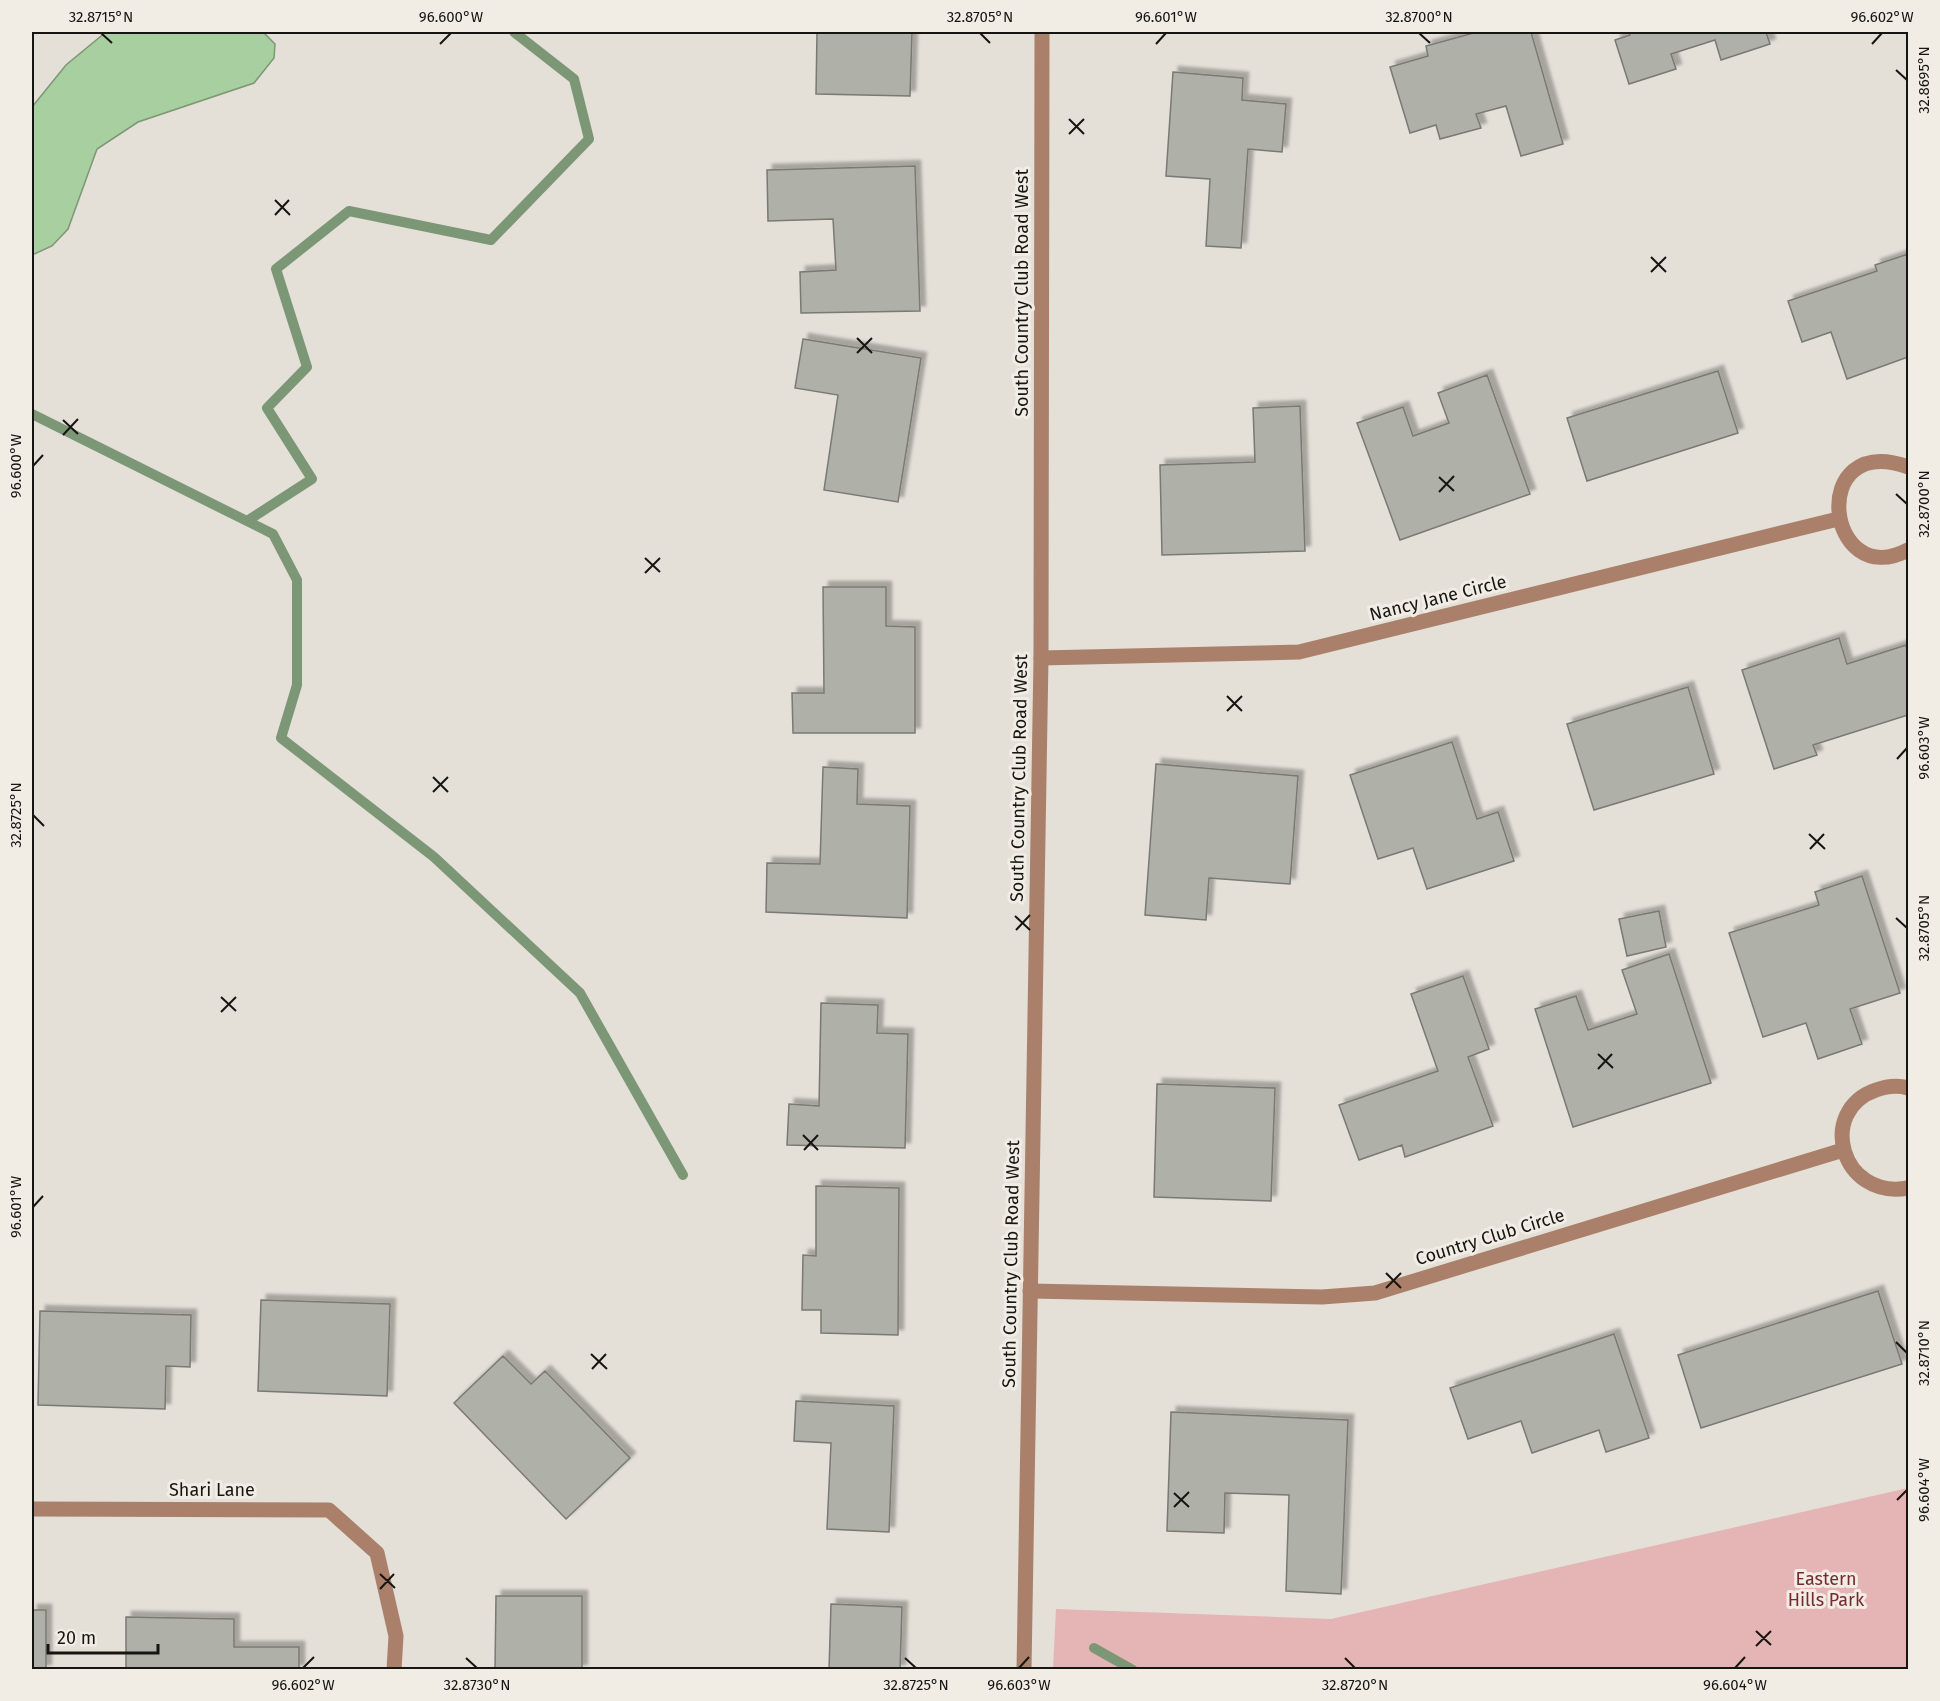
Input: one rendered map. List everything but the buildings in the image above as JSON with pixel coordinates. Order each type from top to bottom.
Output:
[{"type":"street","name":"South Country Club Road West","points":[[1024,1670],[1041,658],[1042,32]]},
{"type":"street","points":[[1908,467],[1893,462],[1878,461],[1856,471],[1842,489],[1837,504],[1838,519],[1845,534],[1855,546],[1869,554],[1884,557],[1908,550]]},
{"type":"street","name":"Nancy Jane Circle","points":[[1041,658],[1299,652],[1838,519]]},
{"type":"street","points":[[1908,1088],[1885,1087],[1869,1092],[1856,1102],[1844,1125],[1843,1150],[1850,1166],[1862,1179],[1877,1188],[1894,1191],[1908,1188]]},
{"type":"street","name":"Country Club Circle","points":[[1030,1291],[1322,1297],[1375,1293],[1843,1150]]},
{"type":"street","name":"Shari Lane","points":[[32,1509],[329,1510],[377,1553],[396,1636],[394,1670]]},
{"type":"green space","name":"Eastern Hills Park","points":[[1908,1488],[1908,1669],[1053,1669],[1056,1609],[1331,1619]]},
{"type":"shaded area","points":[[106,32],[263,32],[275,44],[274,58],[254,83],[138,122],[97,149],[68,229],[52,246],[32,255],[32,107],[66,65]]},
{"type":"waterway","points":[[247,521],[312,479],[267,408],[307,367],[276,269],[349,211],[491,240],[589,139],[574,79],[514,32]]},
{"type":"waterway","points":[[32,414],[273,534],[297,580],[297,685],[281,738],[434,857],[580,993],[683,1175]]},
{"type":"waterway","points":[[1094,1648],[1133,1670]]}]
